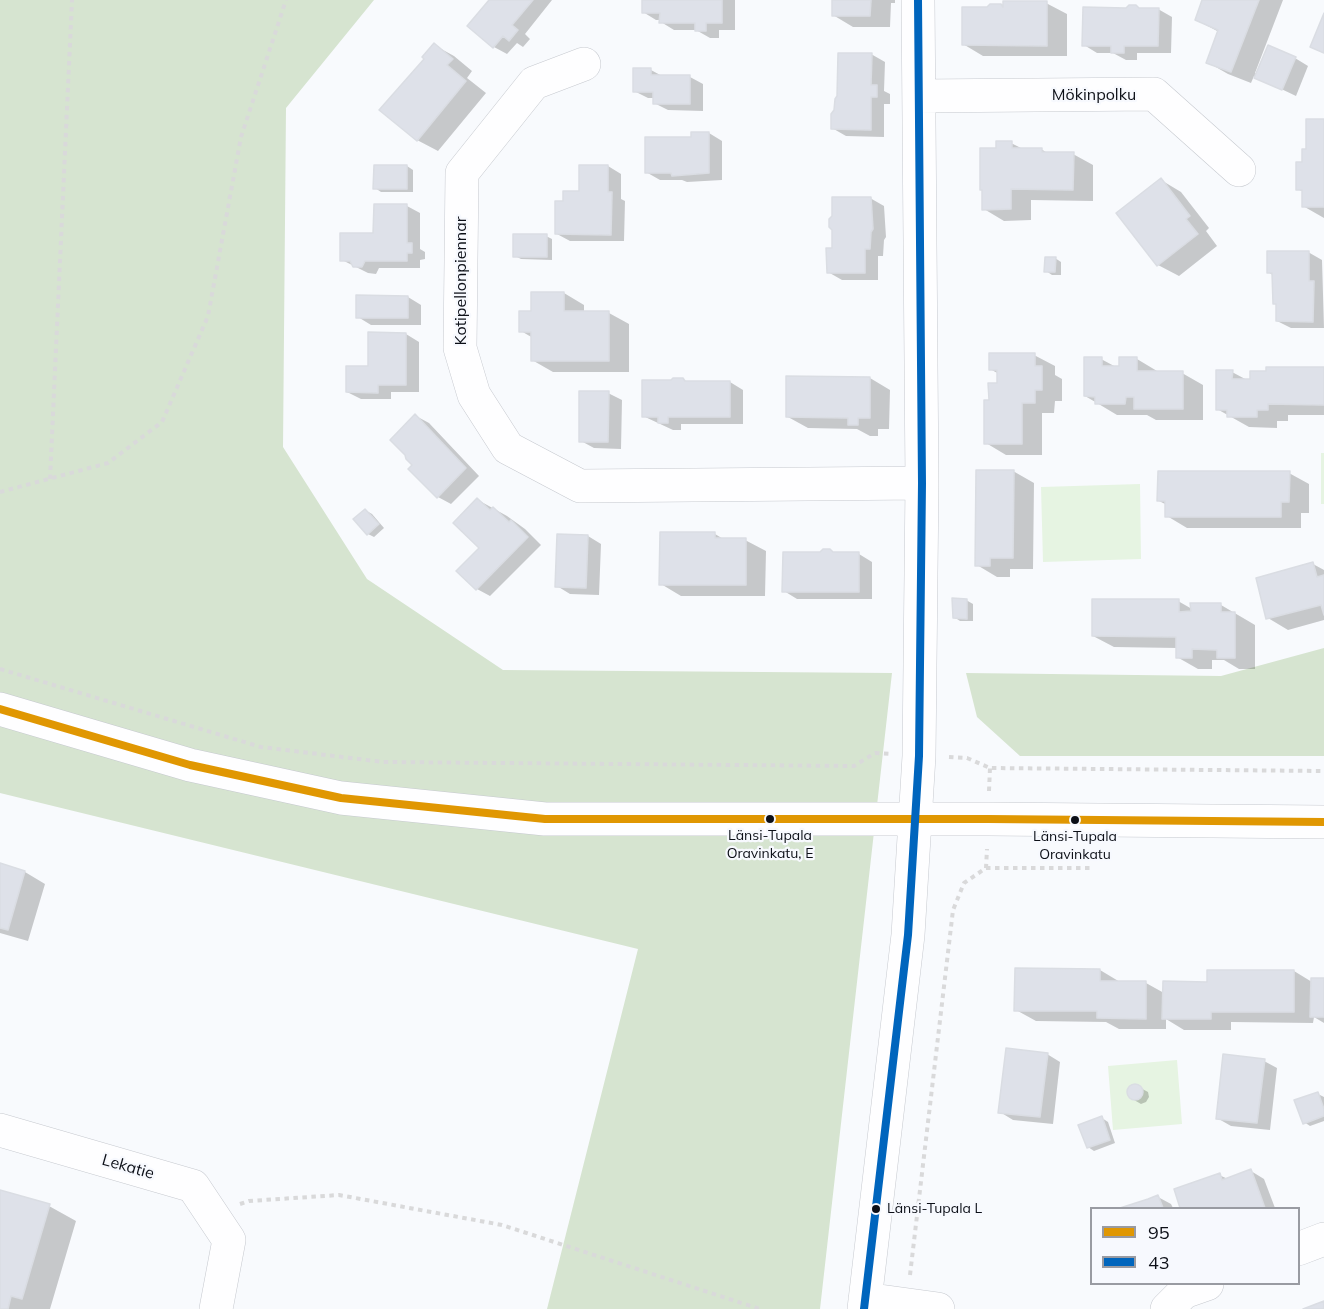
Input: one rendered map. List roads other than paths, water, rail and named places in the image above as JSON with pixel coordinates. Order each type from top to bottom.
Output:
[{"type":"street","points":[[918,0],[922,483],[919,756],[908,936],[864,1304],[923,1307]]},
{"type":"street","name":"Kotipellonpiennar","points":[[584,64],[534,83],[462,173],[460,348],[474,395],[508,448],[580,486],[922,483]]},
{"type":"street","name":"Mökinpolku","points":[[919,96],[1154,94],[1239,170]]},
{"type":"street","points":[[0,709],[190,765],[341,798],[545,819],[1324,822]]},
{"type":"street","name":"Lekatie","points":[[0,1130],[193,1186],[220,1228],[216,1309]]},
{"type":"street","points":[[1300,1249],[1324,1239]]},
{"type":"street","points":[[1167,1309],[1184,1292],[1204,1285]]},
{"type":"place","name":"Länsi-Tupala Oravinkatu, E","points":[[770,819]]},
{"type":"place","name":"Länsi-Tupala Oravinkatu","points":[[1075,820]]},
{"type":"place","name":"Länsi-Tupala L","points":[[876,1209]]}]
